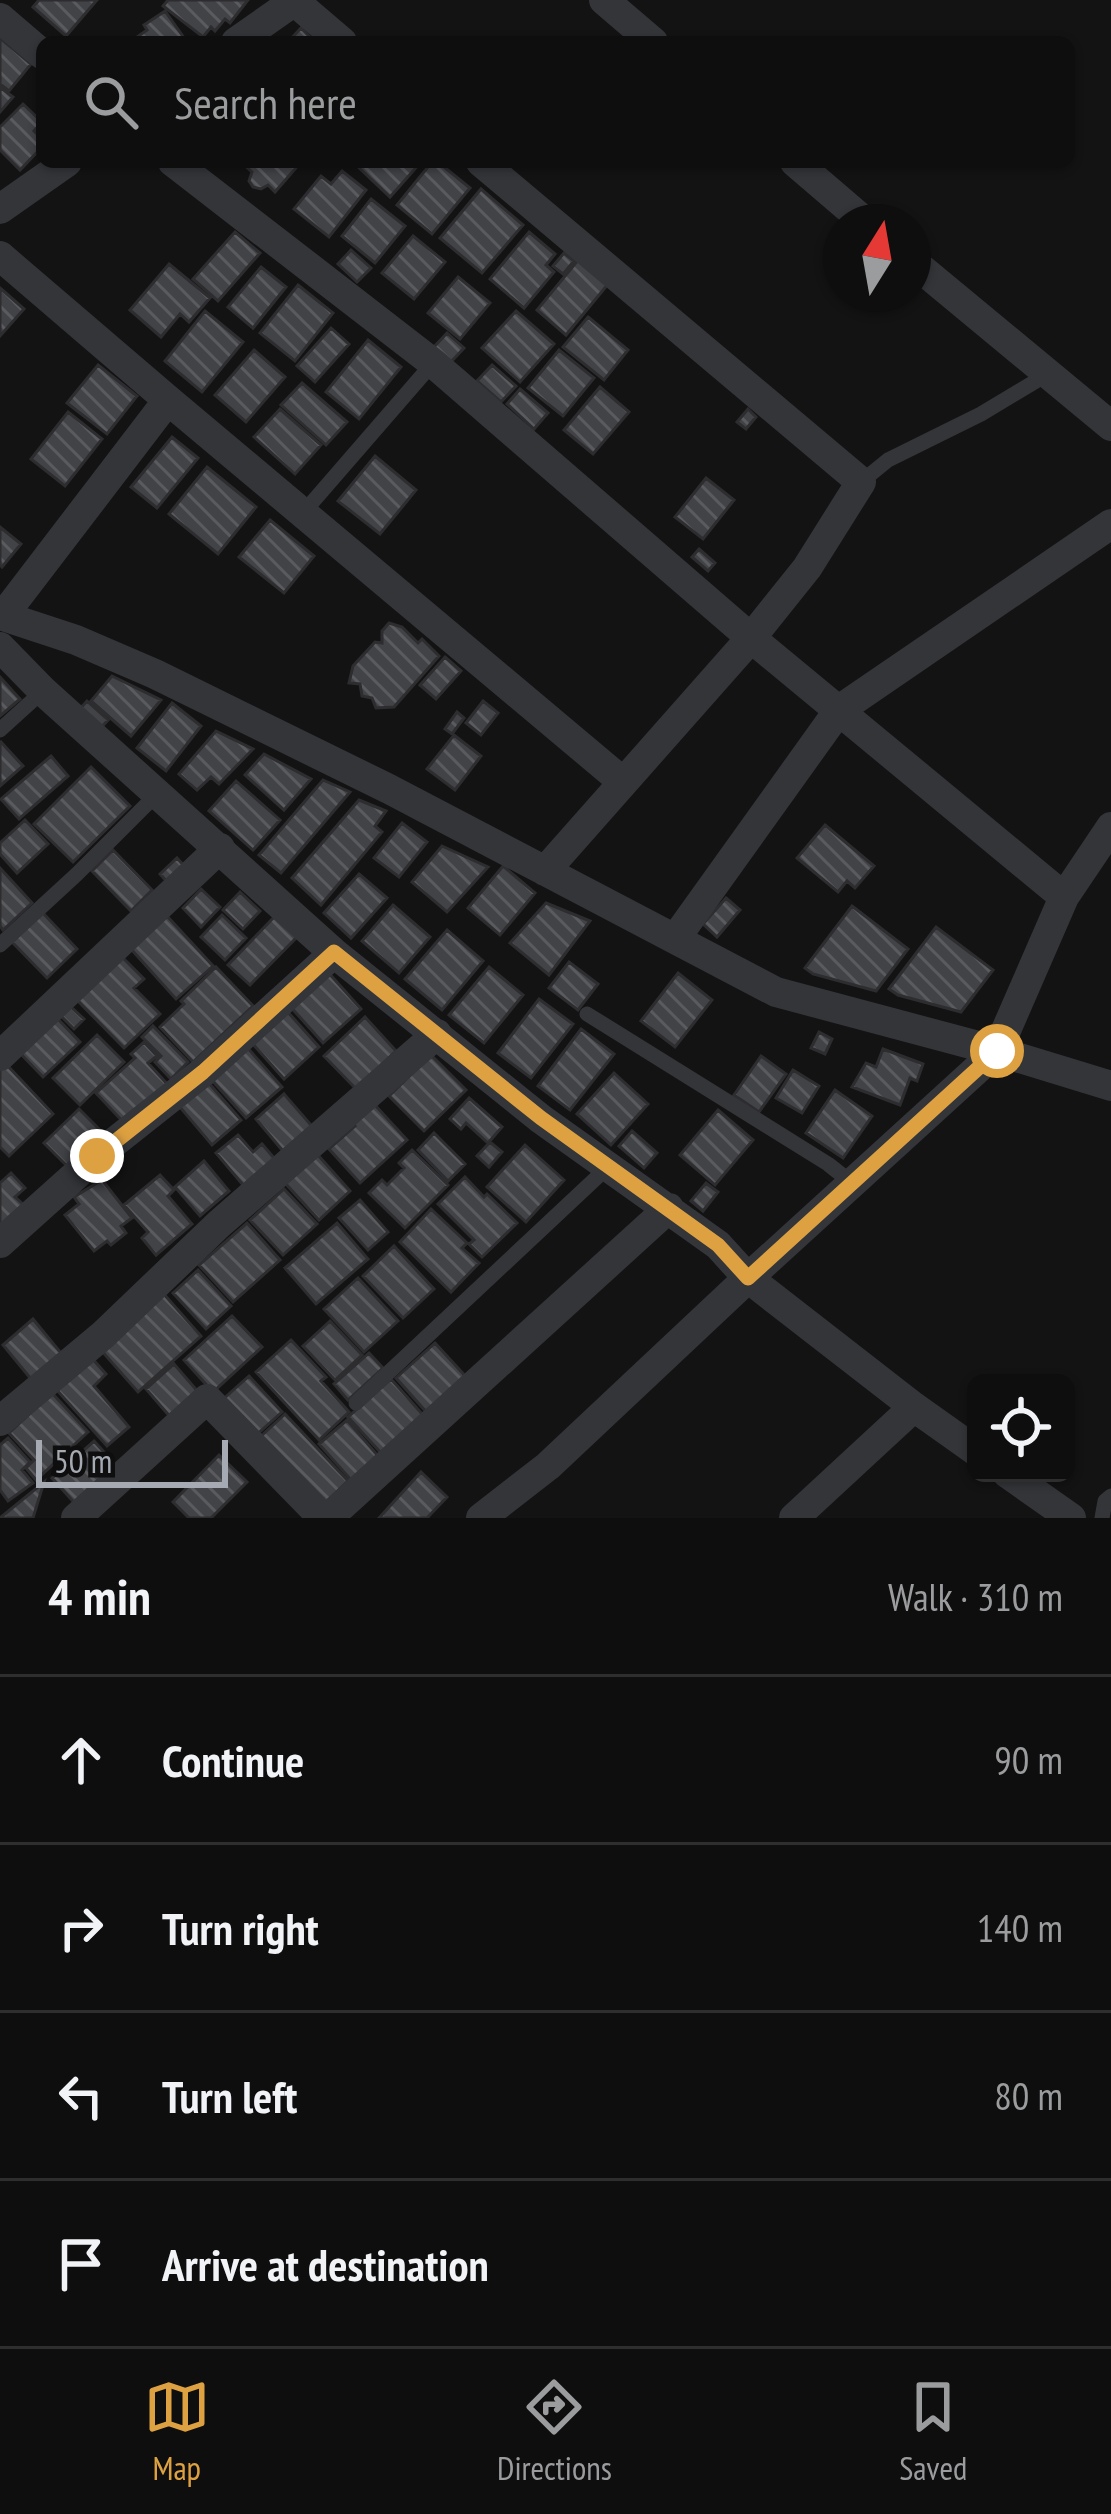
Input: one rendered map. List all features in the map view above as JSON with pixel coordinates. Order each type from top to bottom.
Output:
[{"type":"street","points":[[244,36],[294,0],[335,36]]},
{"type":"street","points":[[604,0],[646,36]]},
{"type":"street","points":[[0,18],[36,49]]},
{"type":"street","points":[[0,209],[58,168]]},
{"type":"street","points":[[181,168],[433,362],[752,638],[1064,897]]},
{"type":"street","points":[[489,168],[861,482],[807,568],[752,638],[545,871]]},
{"type":"street","points":[[802,168],[845,204]]},
{"type":"street","points":[[0,256],[623,782]]},
{"type":"street","points":[[931,277],[1111,426]]},
{"type":"street","points":[[1,626],[168,400]]},
{"type":"street","points":[[675,939],[839,710],[1111,524]]},
{"type":"street","points":[[1,626],[43,691],[334,952],[541,1118],[718,1245],[748,1278],[967,1445]]},
{"type":"street","points":[[1,626],[76,640],[155,674],[389,789],[776,992],[1111,1087]]},
{"type":"street","points":[[481,1518],[548,1466],[997,1051],[1064,897],[1111,827]]},
{"type":"street","points":[[0,1056],[220,848]]},
{"type":"street","points":[[0,1243],[97,1156],[203,1072],[334,952]]},
{"type":"street","points":[[0,1421],[103,1335],[219,1224],[437,1034]]},
{"type":"street","points":[[76,1518],[207,1399],[325,1518],[669,1208]]},
{"type":"street","points":[[794,1518],[914,1407]]},
{"type":"street","points":[[1020,1482],[1071,1518]]},
{"type":"lane","points":[[302,513],[433,362]]},
{"type":"lane","points":[[861,482],[888,460],[1046,375]]},
{"type":"lane","points":[[0,730],[43,691]]},
{"type":"lane","points":[[0,945],[158,794]]},
{"type":"lane","points":[[586,1014],[828,1164],[852,1184]]},
{"type":"lane","points":[[356,1403],[609,1166]]},
{"type":"lane","points":[[1102,1518],[1111,1496]]},
{"type":"building","points":[[39,0],[97,0],[66,36],[33,7]]},
{"type":"building","points":[[168,0],[248,0],[230,23],[225,19],[204,36],[163,6]]},
{"type":"building","points":[[165,11],[183,36],[138,36],[147,30],[144,25]]},
{"type":"building","points":[[0,38],[31,64],[9,91],[0,84]]},
{"type":"building","points":[[0,87],[13,97],[0,112]]},
{"type":"building","points":[[23,104],[36,116],[36,153],[20,170],[0,150],[0,127]]},
{"type":"building","points":[[248,168],[296,168],[275,192],[268,185],[253,187]]},
{"type":"building","points":[[359,168],[416,168],[390,197]]},
{"type":"building","points":[[427,168],[445,168],[470,188],[432,234],[397,205]]},
{"type":"building","points":[[342,171],[366,190],[329,237],[294,209],[321,176],[331,184]]},
{"type":"building","points":[[481,189],[523,225],[482,273],[440,238]]},
{"type":"building","points":[[371,199],[405,226],[375,263],[342,236]]},
{"type":"building","points":[[235,232],[260,253],[218,301],[193,279]]},
{"type":"building","points":[[529,232],[555,254],[546,265],[554,272],[524,308],[490,279]]},
{"type":"building","points":[[413,236],[445,262],[414,299],[382,273]]},
{"type":"building","points":[[351,250],[371,268],[357,282],[338,264]]},
{"type":"building","points":[[564,253],[574,261],[563,274],[553,266]]},
{"type":"building","points":[[579,259],[609,283],[566,335],[537,310]]},
{"type":"building","points":[[169,264],[210,298],[189,322],[180,314],[161,337],[130,310]]},
{"type":"building","points":[[261,267],[286,287],[253,328],[228,307]]},
{"type":"building","points":[[458,277],[490,303],[460,339],[428,313]]},
{"type":"building","points":[[298,285],[333,313],[295,361],[260,333]]},
{"type":"building","points":[[0,288],[24,309],[0,336]]},
{"type":"building","points":[[205,311],[243,342],[202,392],[165,361]]},
{"type":"building","points":[[516,311],[554,344],[520,382],[482,348]]},
{"type":"building","points":[[588,317],[628,350],[604,380],[563,347]]},
{"type":"building","points":[[331,328],[349,344],[315,382],[297,366]]},
{"type":"building","points":[[447,333],[464,348],[450,363],[433,348]]},
{"type":"building","points":[[368,340],[401,367],[359,419],[326,392]]},
{"type":"building","points":[[254,350],[285,377],[246,422],[215,395]]},
{"type":"building","points":[[559,350],[594,378],[563,416],[528,388]]},
{"type":"building","points":[[98,365],[137,396],[107,434],[67,403]]},
{"type":"building","points":[[492,365],[516,386],[501,402],[477,381]]},
{"type":"building","points":[[302,383],[347,422],[326,445],[281,405]]},
{"type":"building","points":[[600,387],[629,412],[593,454],[564,430]]},
{"type":"building","points":[[520,389],[548,413],[534,429],[507,404]]},
{"type":"building","points":[[280,409],[321,445],[295,474],[254,437]]},
{"type":"building","points":[[748,409],[756,417],[746,429],[737,422]]},
{"type":"building","points":[[68,412],[102,439],[65,486],[31,459]]},
{"type":"building","points":[[172,437],[198,458],[157,508],[131,487]]},
{"type":"building","points":[[375,456],[416,490],[380,534],[338,501]]},
{"type":"building","points":[[207,467],[256,507],[218,554],[169,514]]},
{"type":"building","points":[[706,478],[734,500],[703,539],[675,517]]},
{"type":"building","points":[[270,520],[314,556],[284,593],[239,557]]},
{"type":"building","points":[[0,527],[21,544],[2,567],[0,565]]},
{"type":"building","points":[[699,549],[715,563],[708,571],[692,557]]},
{"type":"building","points":[[389,623],[402,627],[418,643],[422,639],[439,656],[394,707],[376,708],[372,698],[362,696],[360,684],[349,683],[353,666],[375,642],[382,643],[382,631]]},
{"type":"building","points":[[445,657],[461,671],[436,699],[420,685]]},
{"type":"building","points":[[112,676],[161,700],[131,736],[91,701]]},
{"type":"building","points":[[0,677],[20,699],[0,716]]},
{"type":"building","points":[[87,701],[108,720],[99,730],[78,711]]},
{"type":"building","points":[[483,701],[498,713],[481,735],[466,723]]},
{"type":"building","points":[[172,703],[201,726],[166,771],[137,748]]},
{"type":"building","points":[[457,712],[464,718],[452,734],[445,729]]},
{"type":"building","points":[[216,731],[253,749],[219,784],[211,777],[197,790],[179,774]]},
{"type":"building","points":[[454,735],[481,756],[455,790],[427,769]]},
{"type":"building","points":[[0,743],[23,766],[0,786]]},
{"type":"building","points":[[264,754],[311,779],[284,810],[245,775]]},
{"type":"building","points":[[51,756],[68,776],[19,819],[1,799]]},
{"type":"building","points":[[91,767],[130,806],[73,862],[34,824]]},
{"type":"building","points":[[323,780],[350,792],[281,873],[259,855]]},
{"type":"building","points":[[236,781],[280,820],[253,850],[209,811]]},
{"type":"building","points":[[359,800],[386,811],[375,826],[382,832],[321,905],[292,878]]},
{"type":"building","points":[[25,820],[48,844],[17,873],[0,854],[0,843]]},
{"type":"building","points":[[402,823],[427,842],[399,877],[374,858]]},
{"type":"building","points":[[825,825],[874,866],[855,888],[847,881],[838,892],[797,858]]},
{"type":"building","points":[[442,846],[488,867],[447,912],[412,882]]},
{"type":"building","points":[[113,850],[152,890],[131,911],[92,871]]},
{"type":"building","points":[[177,858],[188,870],[171,886],[160,874]]},
{"type":"building","points":[[503,866],[535,893],[500,935],[468,908]]},
{"type":"building","points":[[0,868],[32,903],[3,930],[0,926]]},
{"type":"building","points":[[359,874],[387,898],[351,938],[324,913]]},
{"type":"building","points":[[201,889],[220,907],[201,927],[183,908]]},
{"type":"building","points":[[240,892],[260,911],[243,929],[223,910]]},
{"type":"building","points":[[726,898],[740,910],[717,937],[703,924]]},
{"type":"building","points":[[546,903],[590,921],[549,975],[510,943]]},
{"type":"building","points":[[393,905],[430,937],[399,973],[362,941]]},
{"type":"building","points":[[852,906],[908,949],[876,991],[805,968]]},
{"type":"building","points":[[42,912],[77,949],[47,978],[12,942]]},
{"type":"building","points":[[222,915],[246,938],[225,960],[201,937]]},
{"type":"building","points":[[167,916],[213,966],[176,999],[131,949]]},
{"type":"building","points":[[275,916],[297,937],[250,985],[228,965]]},
{"type":"building","points":[[936,927],[993,970],[961,1012],[889,989]]},
{"type":"building","points":[[447,930],[483,961],[442,1010],[405,979]]},
{"type":"building","points":[[121,956],[144,979],[134,988],[160,1014],[124,1048],[76,999]]},
{"type":"building","points":[[569,962],[598,984],[578,1010],[549,988]]},
{"type":"building","points":[[216,967],[253,1006],[193,1062],[160,1027]]},
{"type":"building","points":[[489,967],[523,995],[484,1043],[449,1015]]},
{"type":"building","points":[[326,970],[361,1009],[323,1043],[288,1004]]},
{"type":"building","points":[[678,973],[712,1000],[675,1047],[641,1021]]},
{"type":"building","points":[[539,999],[573,1024],[531,1078],[498,1053]]},
{"type":"building","points":[[70,1006],[84,1019],[74,1029],[60,1015]]},
{"type":"building","points":[[286,1010],[319,1047],[284,1079],[251,1042]]},
{"type":"building","points":[[56,1017],[80,1042],[43,1077],[19,1052]]},
{"type":"building","points":[[365,1017],[396,1051],[356,1089],[324,1056]]},
{"type":"building","points":[[153,1026],[188,1062],[171,1079],[155,1062],[161,1056],[142,1037]]},
{"type":"building","points":[[581,1029],[614,1054],[570,1110],[538,1086]]},
{"type":"building","points":[[819,1032],[832,1039],[825,1054],[811,1048]]},
{"type":"building","points":[[97,1035],[124,1062],[80,1105],[53,1078]]},
{"type":"building","points":[[144,1042],[157,1056],[148,1063],[169,1086],[126,1125],[96,1093],[135,1058],[131,1054]]},
{"type":"building","points":[[245,1045],[282,1087],[246,1118],[209,1077]]},
{"type":"building","points":[[883,1049],[923,1064],[917,1081],[910,1078],[900,1105],[852,1087],[866,1063],[876,1067]]},
{"type":"building","points":[[431,1055],[466,1090],[424,1131],[389,1096]]},
{"type":"building","points":[[761,1056],[786,1074],[759,1112],[734,1095]]},
{"type":"building","points":[[6,1064],[53,1114],[9,1156],[0,1147],[0,1070]]},
{"type":"building","points":[[793,1070],[819,1086],[802,1113],[776,1098]]},
{"type":"building","points":[[614,1073],[648,1104],[611,1145],[577,1114]]},
{"type":"building","points":[[207,1081],[241,1120],[212,1145],[179,1106]]},
{"type":"building","points":[[835,1090],[872,1116],[843,1158],[806,1133]]},
{"type":"building","points":[[284,1094],[317,1132],[288,1157],[256,1119]]},
{"type":"building","points":[[469,1098],[502,1127],[488,1143],[466,1123],[461,1129],[450,1119]]},
{"type":"building","points":[[373,1103],[407,1140],[360,1183],[329,1149]]},
{"type":"building","points":[[79,1109],[102,1132],[67,1166],[44,1143]]},
{"type":"building","points":[[718,1110],[753,1140],[715,1185],[680,1155]]},
{"type":"building","points":[[632,1131],[657,1153],[644,1168],[619,1146]]},
{"type":"building","points":[[434,1133],[465,1164],[448,1181],[418,1150]]},
{"type":"building","points":[[238,1135],[253,1152],[262,1144],[280,1165],[248,1191],[216,1153]]},
{"type":"building","points":[[490,1142],[502,1152],[489,1167],[477,1156]]},
{"type":"building","points":[[525,1145],[564,1180],[526,1222],[487,1187]]},
{"type":"building","points":[[412,1150],[448,1185],[405,1228],[369,1193],[382,1180],[387,1185],[404,1168],[399,1163]]},
{"type":"building","points":[[317,1154],[350,1191],[319,1220],[285,1183]]},
{"type":"building","points":[[204,1161],[229,1191],[200,1216],[175,1187]]},
{"type":"building","points":[[11,1173],[25,1188],[15,1197],[24,1205],[0,1228],[0,1183]]},
{"type":"building","points":[[160,1175],[174,1190],[168,1196],[192,1224],[156,1255],[142,1238],[148,1232],[124,1205]]},
{"type":"building","points":[[465,1177],[517,1223],[482,1257],[469,1244],[474,1240],[438,1204]]},
{"type":"building","points":[[102,1180],[132,1218],[121,1226],[126,1233],[94,1251],[65,1215],[79,1204],[74,1197]]},
{"type":"building","points":[[706,1183],[718,1192],[703,1211],[691,1201]]},
{"type":"building","points":[[284,1189],[317,1224],[283,1255],[250,1220]]},
{"type":"building","points":[[360,1200],[388,1232],[368,1250],[339,1218]]},
{"type":"building","points":[[431,1209],[467,1243],[462,1248],[479,1263],[451,1292],[400,1242]]},
{"type":"building","points":[[247,1223],[280,1260],[233,1302],[199,1265]]},
{"type":"building","points":[[337,1223],[368,1259],[316,1304],[285,1268]]},
{"type":"building","points":[[394,1246],[434,1289],[403,1318],[363,1276]]},
{"type":"building","points":[[198,1270],[231,1306],[206,1329],[173,1293]]},
{"type":"building","points":[[358,1278],[398,1321],[364,1352],[324,1309]]},
{"type":"building","points":[[162,1292],[201,1336],[138,1392],[99,1348]]},
{"type":"building","points":[[232,1316],[262,1347],[213,1392],[184,1360]]},
{"type":"building","points":[[33,1319],[61,1353],[31,1379],[3,1345]]},
{"type":"building","points":[[330,1321],[362,1355],[335,1380],[303,1346]]},
{"type":"building","points":[[291,1340],[326,1377],[321,1381],[349,1412],[319,1440],[256,1372]]},
{"type":"building","points":[[435,1343],[468,1379],[429,1415],[396,1378]]},
{"type":"building","points":[[369,1353],[383,1368],[348,1400],[334,1384]]},
{"type":"building","points":[[90,1356],[106,1374],[94,1386],[129,1427],[107,1446],[54,1387]]},
{"type":"building","points":[[174,1364],[200,1394],[172,1419],[146,1389]]},
{"type":"building","points":[[249,1376],[282,1412],[254,1437],[221,1401]]},
{"type":"building","points":[[391,1379],[424,1416],[381,1453],[348,1417]]},
{"type":"building","points":[[52,1393],[88,1432],[36,1480],[26,1468],[34,1460],[9,1433]]},
{"type":"building","points":[[285,1414],[348,1481],[322,1506],[259,1438]]},
{"type":"building","points":[[347,1420],[379,1457],[352,1481],[319,1444]]},
{"type":"building","points":[[8,1438],[30,1462],[22,1470],[33,1483],[8,1501],[0,1490],[0,1445]]},
{"type":"building","points":[[94,1441],[121,1471],[79,1508],[52,1478]]},
{"type":"building","points":[[219,1455],[247,1482],[211,1518],[189,1518],[173,1502]]},
{"type":"building","points":[[421,1472],[447,1497],[427,1518],[379,1518]]},
{"type":"building","points":[[44,1482],[33,1518],[0,1518]]},
{"type":"route","points":[[97,1156],[203,1072],[334,952],[541,1118],[718,1245],[748,1278],[997,1051]]}]
